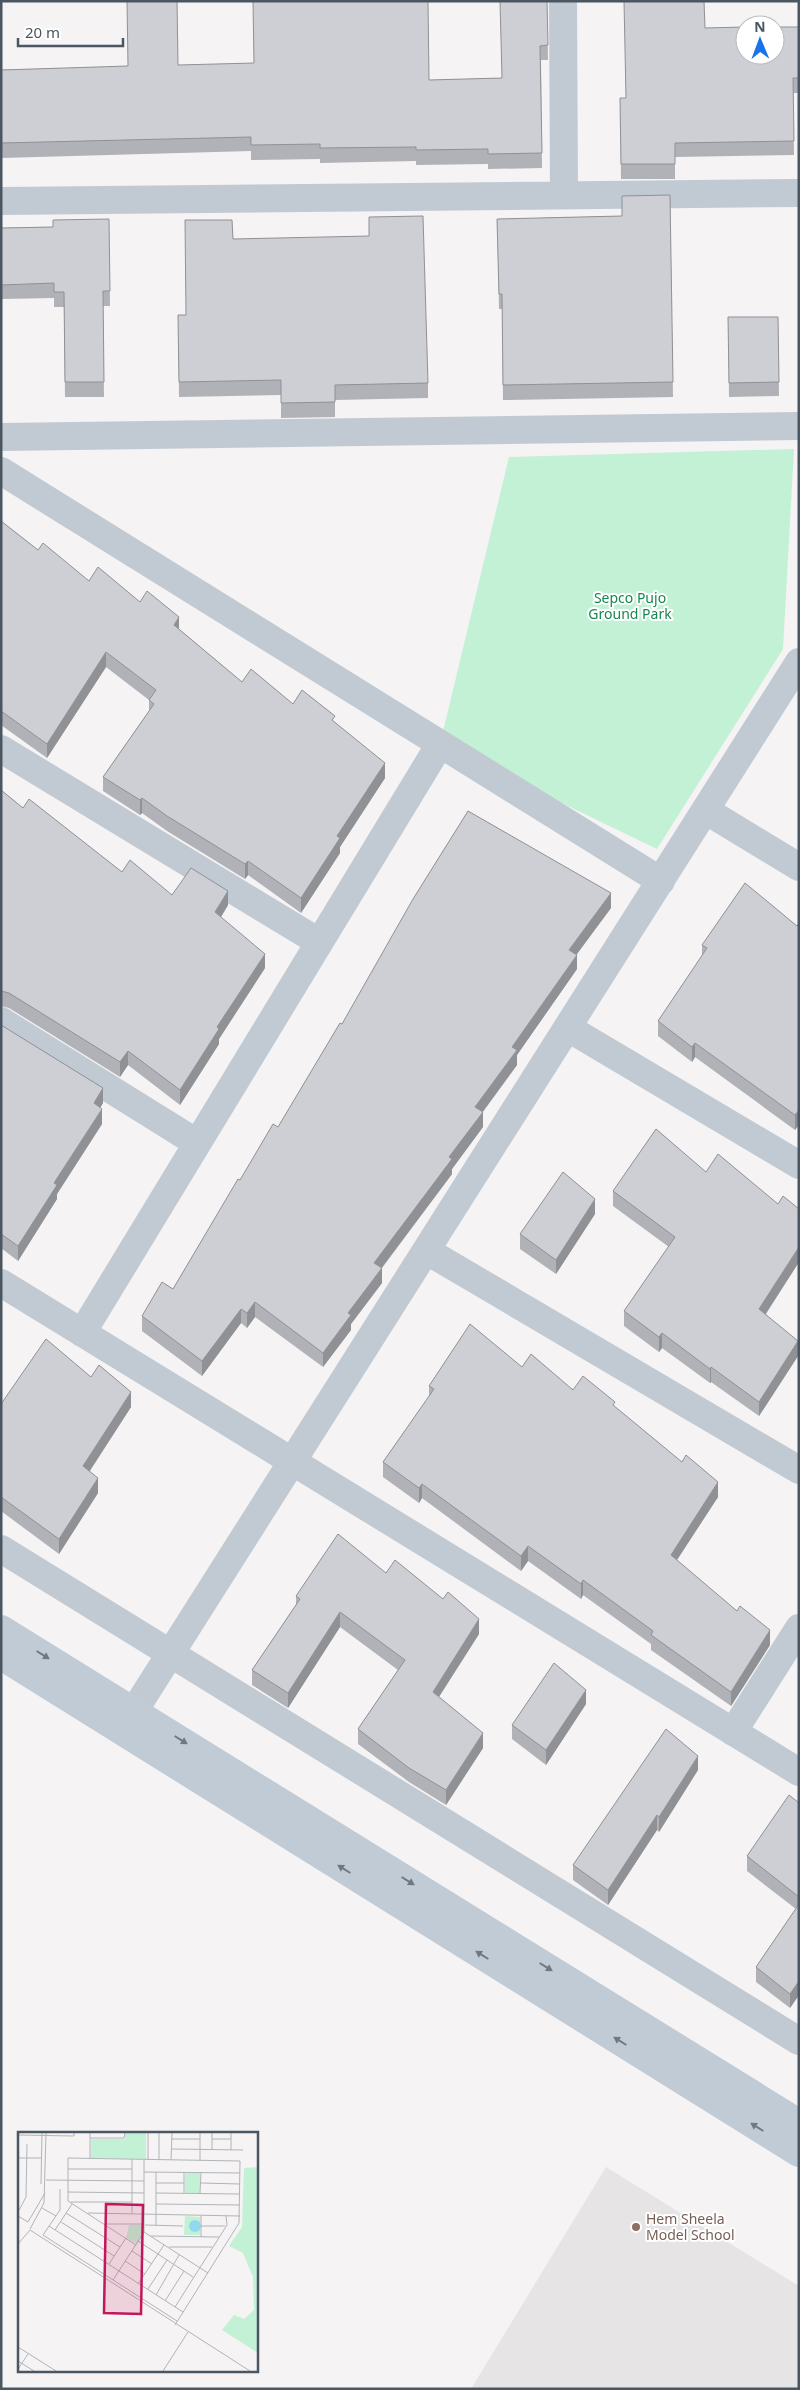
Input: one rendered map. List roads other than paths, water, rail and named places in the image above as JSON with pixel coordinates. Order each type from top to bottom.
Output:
[{"type":"street","points":[[563,1],[564,196]]},
{"type":"street","points":[[1,201],[799,193]]},
{"type":"street","points":[[1,438],[799,426]]},
{"type":"street","points":[[1,471],[661,881]]},
{"type":"street","points":[[129,1721],[799,662]]},
{"type":"street","points":[[82,1333],[440,744]]},
{"type":"street","points":[[1,749],[319,942]]},
{"type":"street","points":[[705,810],[799,867]]},
{"type":"street","points":[[1,1021],[197,1143]]},
{"type":"street","points":[[568,1028],[799,1165]]},
{"type":"street","points":[[426,1251],[799,1470]]},
{"type":"street","points":[[1,1283],[799,1772]]},
{"type":"street","points":[[1,1549],[799,2041]]},
{"type":"street","points":[[733,1732],[799,1628]]},
{"type":"street","points":[[1,1629],[129,1721],[799,2153]]},
{"type":"street","points":[[1,1656],[129,1721],[799,2123]]},
{"type":"place","name":"Hem Sheela Model School","points":[[636,2227]]},
{"type":"park label","name":"Sepco Pujo Ground Park","points":[[630,606]]}]
